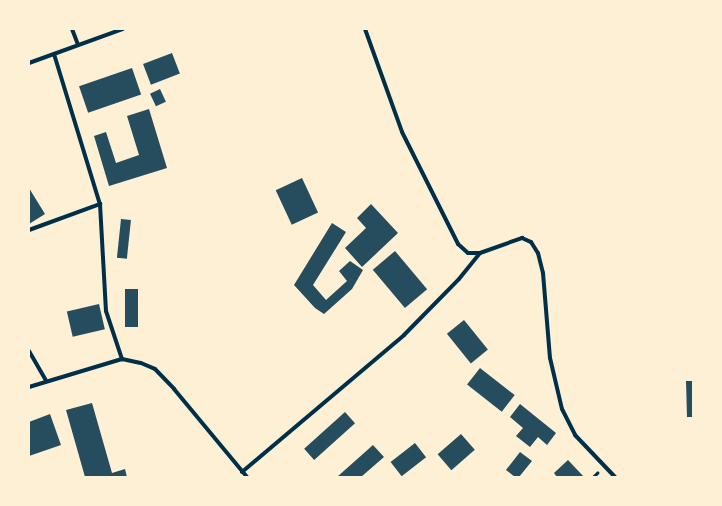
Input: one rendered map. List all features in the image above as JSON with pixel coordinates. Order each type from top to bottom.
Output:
[{"type":"street","points":[[72,29],[78,45]]},
{"type":"street","points":[[29,62],[123,29]]},
{"type":"street","points":[[365,29],[402,132],[449,230],[458,244],[468,253],[480,252],[522,238],[531,242],[538,253],[543,273],[550,358],[562,409],[575,435],[615,477]]},
{"type":"street","points":[[54,54],[100,204],[106,311],[122,359]]},
{"type":"street","points":[[29,230],[100,204]]},
{"type":"street","points":[[242,472],[404,335],[459,278],[480,252]]},
{"type":"street","points":[[29,351],[46,381]]},
{"type":"street","points":[[29,387],[122,359],[142,363],[155,369],[246,477]]},
{"type":"building","points":[[172,53],[180,74],[151,85],[143,64]]},
{"type":"building","points":[[132,68],[141,94],[88,113],[79,86]]},
{"type":"building","points":[[160,89],[166,102],[156,106],[150,94]]},
{"type":"building","points":[[149,109],[167,168],[109,186],[94,136],[106,132],[116,163],[139,155],[127,116]]},
{"type":"building","points":[[302,178],[318,212],[292,225],[276,190]]},
{"type":"building","points":[[29,188],[45,214],[29,224]]},
{"type":"building","points":[[371,204],[398,233],[362,267],[345,248],[366,228],[357,218]]},
{"type":"building","points":[[121,219],[131,220],[127,259],[117,258]]},
{"type":"building","points":[[332,223],[346,232],[313,285],[326,300],[347,281],[339,271],[350,261],[363,270],[352,289],[324,314],[315,308],[294,285]]},
{"type":"building","points":[[395,251],[427,289],[405,308],[373,270]]},
{"type":"building","points":[[125,289],[138,289],[138,327],[125,327]]},
{"type":"building","points":[[99,304],[105,329],[73,337],[67,311]]},
{"type":"building","points":[[464,320],[488,350],[471,363],[447,334]]},
{"type":"building","points":[[480,368],[515,395],[502,412],[467,385]]},
{"type":"building","points":[[686,381],[693,381],[693,417],[687,417]]},
{"type":"building","points":[[92,403],[112,473],[125,469],[127,477],[85,477],[66,410]]},
{"type":"building","points":[[520,404],[556,433],[547,445],[538,437],[530,447],[516,436],[523,428],[510,417]]},
{"type":"building","points":[[345,412],[355,423],[314,460],[304,449]]},
{"type":"building","points":[[50,414],[61,445],[29,456],[29,422]]},
{"type":"building","points":[[461,434],[475,450],[451,470],[438,454]]},
{"type":"building","points":[[415,443],[426,457],[402,476],[391,462]]},
{"type":"building","points":[[373,445],[384,457],[361,477],[337,477]]},
{"type":"building","points":[[520,452],[532,461],[519,477],[515,477],[506,470]]},
{"type":"building","points":[[568,460],[584,477],[557,477],[554,473]]}]
